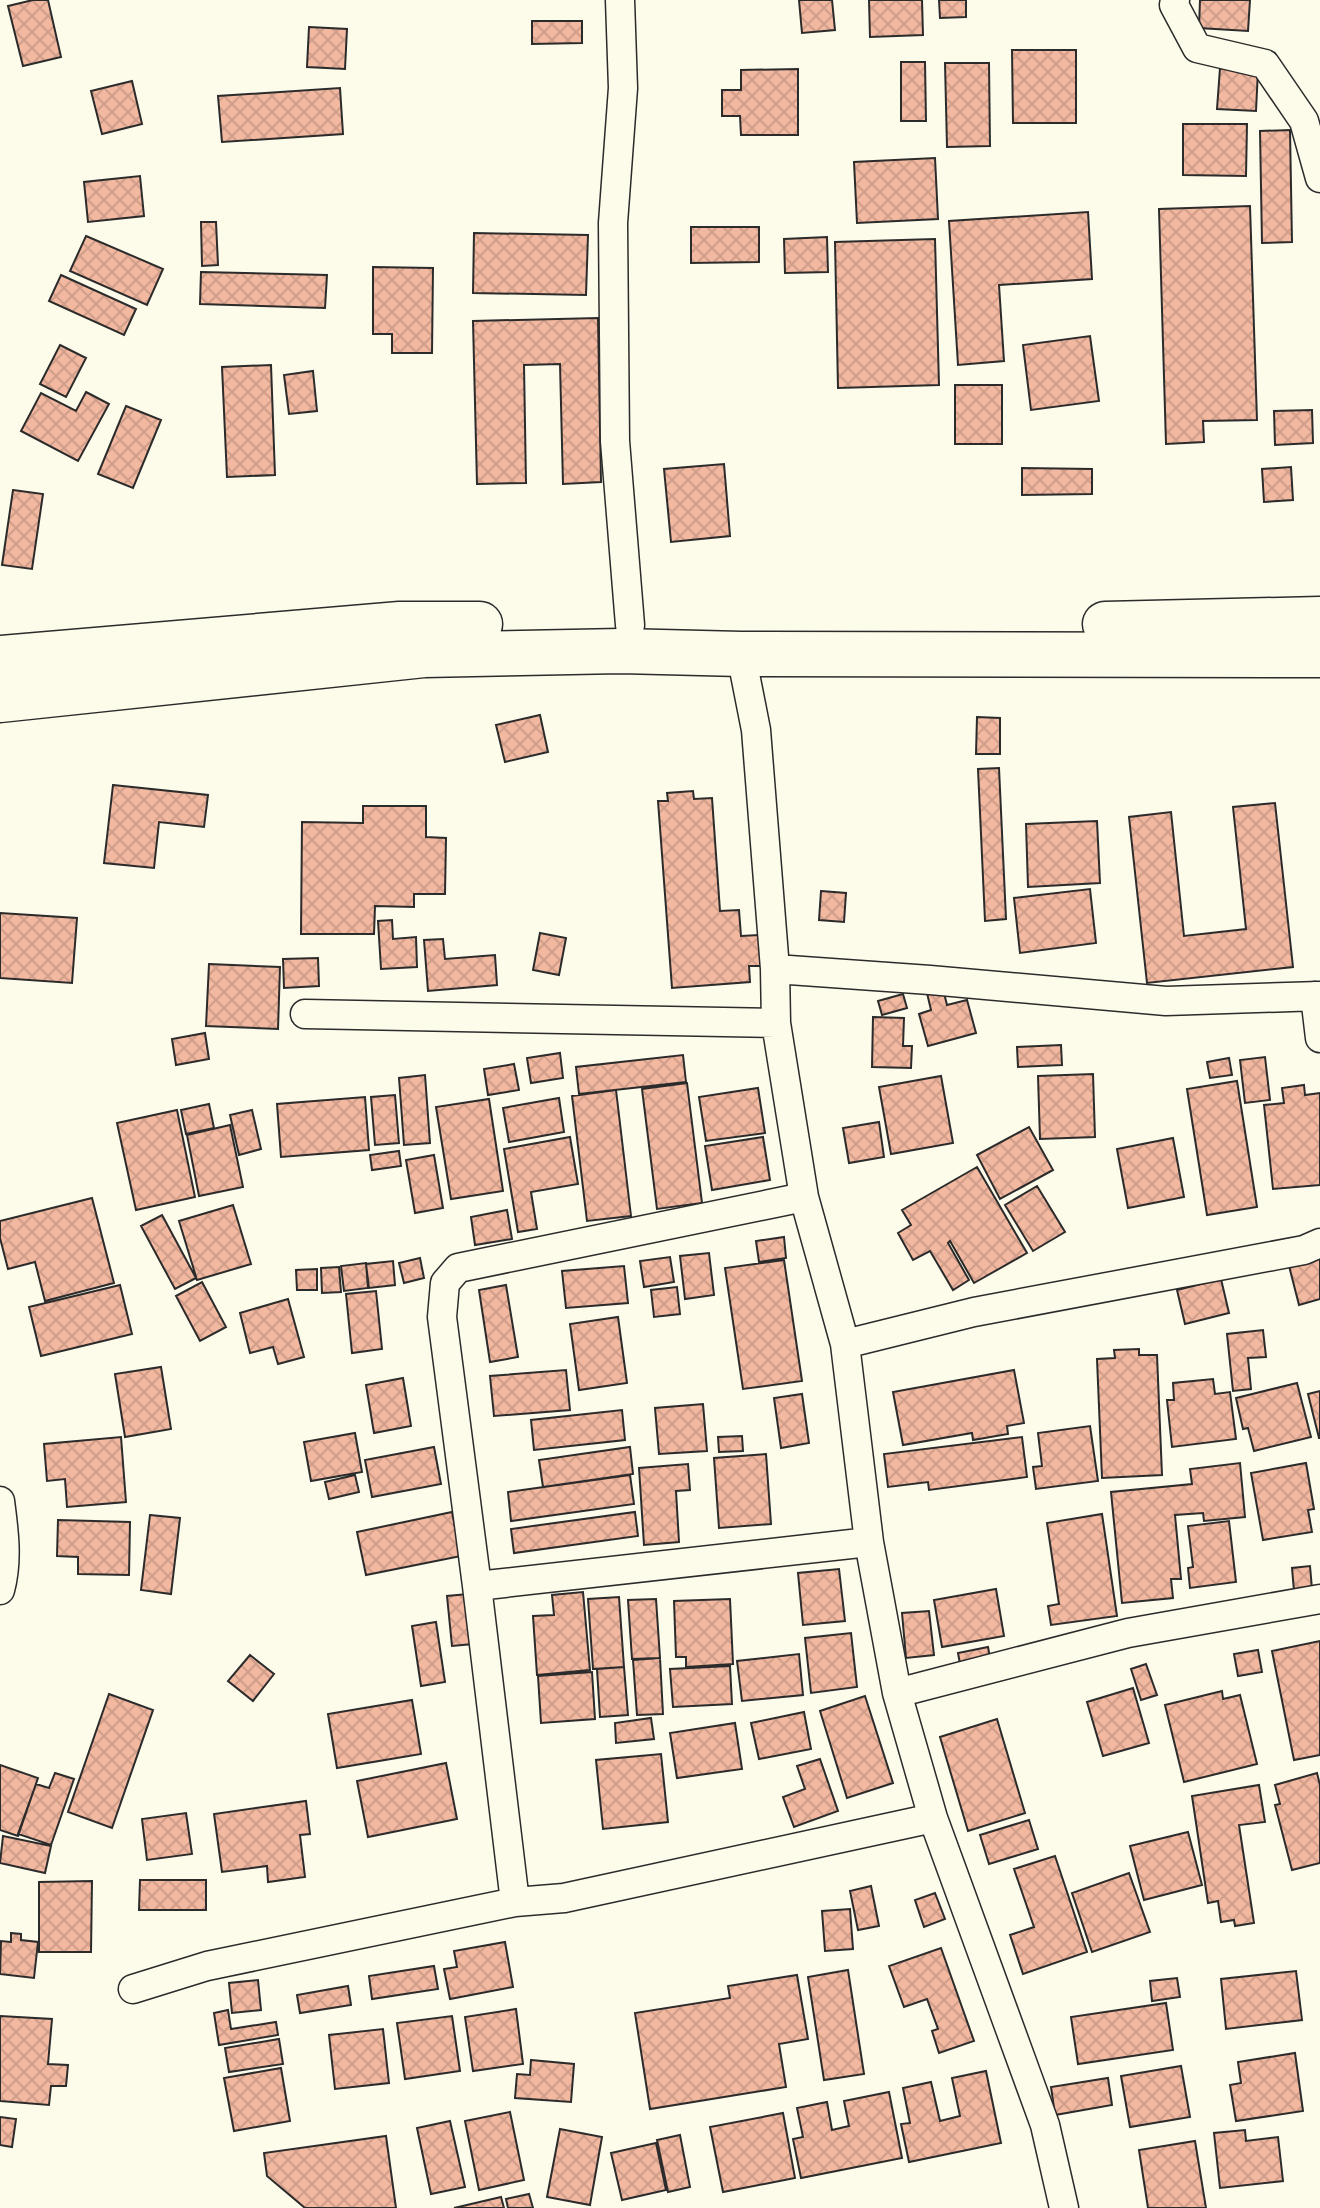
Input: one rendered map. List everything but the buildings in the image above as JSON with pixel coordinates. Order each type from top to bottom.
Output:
[{"type":"main road","points":[[0,658],[400,624],[1048,625],[1320,619]]},
{"type":"main road","points":[[0,700],[424,655],[621,651],[1320,655]]},
{"type":"street","points":[[620,0],[623,88],[613,223],[615,441],[630,625]]},
{"type":"street","points":[[1175,0],[1174,5],[1197,48],[1265,64],[1304,121],[1320,178]]},
{"type":"street","points":[[741,654],[756,730],[775,969],[776,1023],[804,1197],[845,1344],[869,1542],[897,1693],[933,1818],[1045,2125],[1064,2208]]},
{"type":"street","points":[[775,969],[1166,1001],[1318,996],[1320,1038]]},
{"type":"street","points":[[305,1014],[776,1023]]},
{"type":"street","points":[[515,1902],[442,1317],[445,1283],[458,1268],[804,1197]]},
{"type":"street","points":[[845,1344],[974,1312],[1304,1250],[1320,1243]]},
{"type":"street","points":[[0,1501],[5,1570],[0,1590]]},
{"type":"street","points":[[477,1586],[869,1542]]},
{"type":"street","points":[[897,1693],[1128,1633],[1320,1599]]},
{"type":"street","points":[[133,1989],[207,1966],[515,1902],[564,1898],[933,1818]]}]
